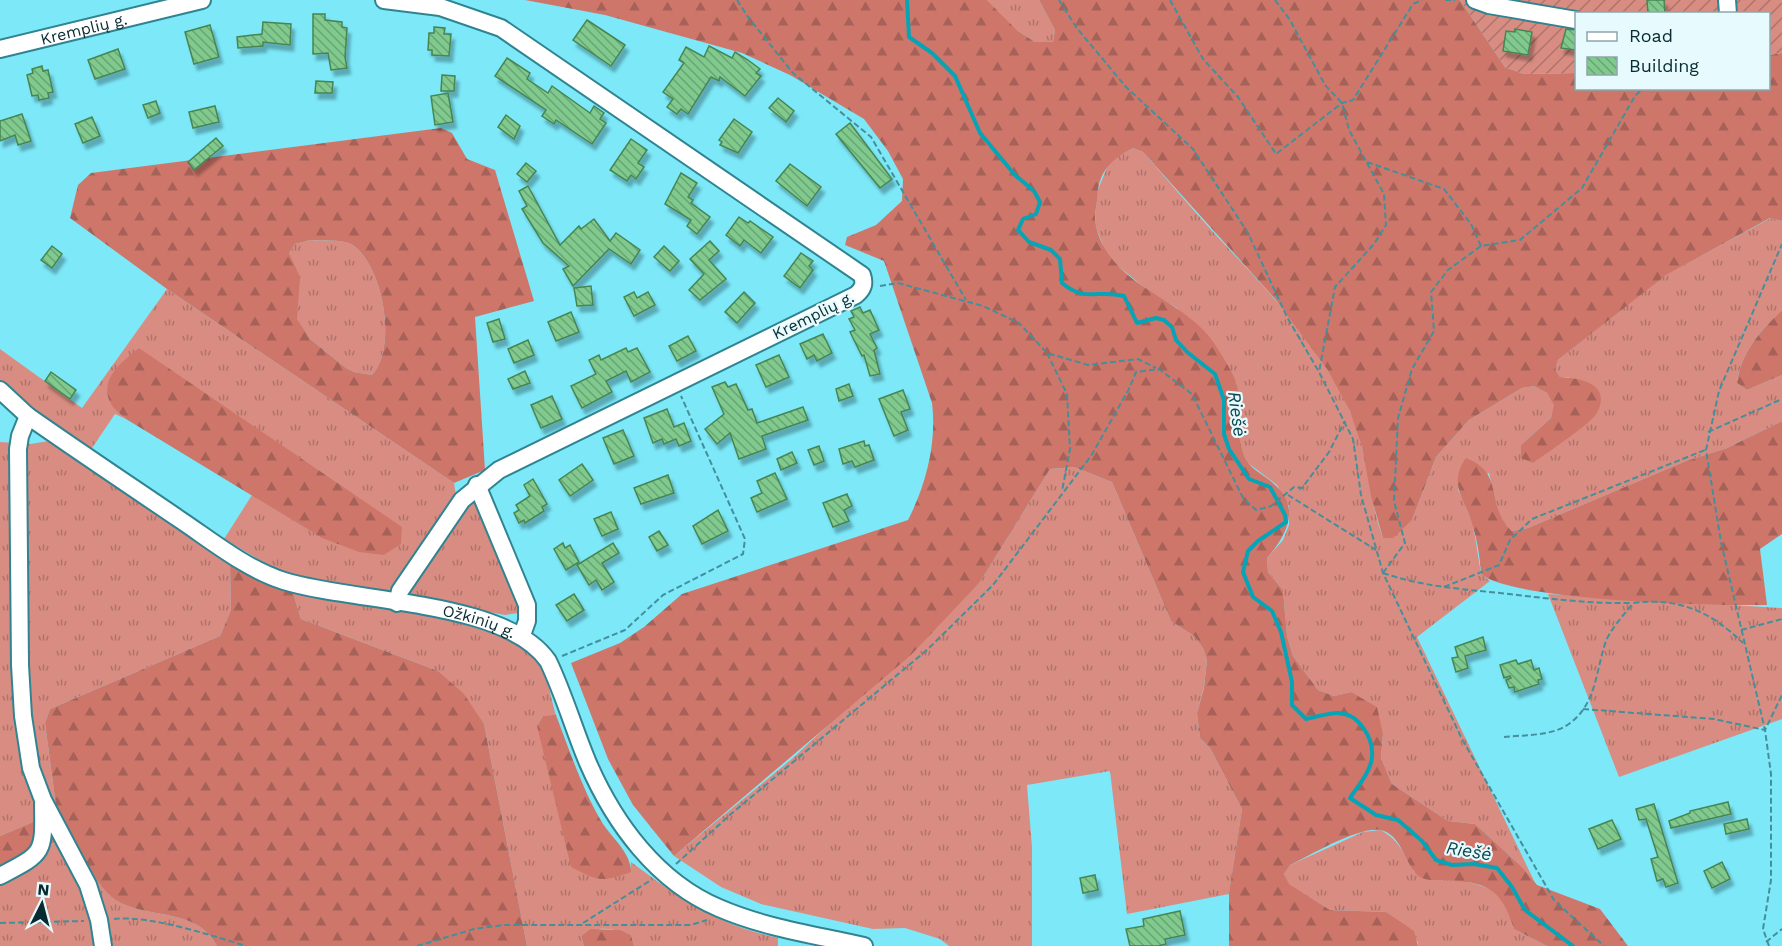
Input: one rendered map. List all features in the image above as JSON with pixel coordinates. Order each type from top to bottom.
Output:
[{"type":"street","name":"Kremplių g.","points":[[0,49],[202,0]]},
{"type":"street","name":"Kremplių g.","points":[[384,0],[441,4],[501,28],[862,275],[864,282],[861,291],[856,295],[499,470],[477,485],[462,500],[425,554],[400,591],[397,603]]},
{"type":"street","points":[[1475,0],[1489,5],[1575,20]]},
{"type":"street","name":"Ožkinių g.","points":[[0,390],[28,416],[262,572],[310,588],[475,617],[522,635],[541,651],[548,661],[588,763],[609,805],[626,832],[663,872],[717,908],[783,928],[864,946]]},
{"type":"street","points":[[28,416],[18,449],[22,716],[31,768],[43,800],[88,885],[99,920],[102,946]]},
{"type":"street","points":[[477,485],[527,605],[527,621],[522,635]]},
{"type":"street","points":[[0,876],[30,861],[44,843],[43,800]]},
{"type":"path","points":[[738,0],[748,17],[793,73],[871,136],[966,300]]},
{"type":"path","points":[[1059,0],[1076,27],[1126,87],[1193,149],[1248,233],[1287,317],[1345,421],[1353,440],[1361,495],[1383,573],[1405,624],[1462,739],[1554,900],[1604,946]]},
{"type":"path","points":[[1170,0],[1203,59],[1238,97],[1276,154],[1342,103],[1353,100],[1413,4],[1422,0]]},
{"type":"path","points":[[1275,0],[1290,20],[1325,85],[1342,103],[1349,130],[1384,194],[1386,225],[1374,244],[1335,287],[1319,372]]},
{"type":"path","points":[[1445,0],[1455,0]]},
{"type":"path","points":[[1383,573],[1405,543],[1394,501],[1398,418],[1412,369],[1434,331],[1431,292],[1449,270],[1481,246],[1520,240],[1582,188],[1635,96],[1641,90]]},
{"type":"path","points":[[1366,162],[1444,189],[1471,224],[1481,246]]},
{"type":"path","points":[[1769,946],[1763,929],[1771,880],[1771,774],[1765,730],[1721,543],[1706,450],[1708,432],[1719,391],[1782,244]]},
{"type":"path","points":[[880,286],[898,283],[966,300],[1019,323],[1047,353],[1067,394],[1070,449],[1062,492]]},
{"type":"path","points":[[1047,353],[1088,366],[1138,360],[1159,369],[1192,394],[1243,498],[1256,510],[1271,506],[1294,488],[1302,488],[1329,452],[1345,421]]},
{"type":"path","points":[[583,923],[676,864],[731,814],[927,650],[993,585],[1091,456],[1129,389],[1136,372],[1159,369]]},
{"type":"path","points":[[548,661],[625,630],[671,590],[727,565],[743,554],[745,539],[674,383]]},
{"type":"path","points":[[1708,432],[1782,399]]},
{"type":"path","points":[[1444,587],[1499,565],[1510,540],[1532,519],[1706,450]]},
{"type":"path","points":[[1287,495],[1376,550]]},
{"type":"path","points":[[1383,573],[1405,581],[1444,587],[1552,599],[1633,603],[1650,601],[1700,610],[1721,622],[1743,643]]},
{"type":"path","points":[[1504,737],[1557,729],[1565,726],[1583,709],[1599,675],[1606,641],[1633,603]]},
{"type":"path","points":[[1741,630],[1782,619]]},
{"type":"path","points":[[1765,730],[1782,695]]},
{"type":"path","points":[[1583,709],[1714,719],[1765,730]]},
{"type":"path","points":[[417,946],[474,929],[583,923],[691,925],[708,920],[717,908]]},
{"type":"path","points":[[0,923],[122,918],[200,932],[246,946]]},
{"type":"path","points":[[1766,942],[1782,929]]},
{"type":"green space","points":[[525,0],[987,0],[1018,31],[1035,42],[1053,42],[1055,30],[1039,0],[1460,0],[1505,67],[1524,74],[1575,73],[1575,90],[1770,90],[1770,55],[1782,53],[1782,221],[1770,218],[1666,275],[1558,360],[1555,369],[1560,377],[1585,381],[1592,385],[1600,395],[1601,403],[1593,418],[1533,463],[1521,458],[1521,445],[1551,418],[1554,405],[1547,393],[1534,386],[1522,388],[1469,420],[1436,457],[1412,520],[1393,538],[1383,538],[1371,496],[1362,447],[1350,411],[1327,369],[1276,300],[1143,152],[1133,148],[1112,162],[1103,174],[1098,190],[1095,224],[1105,248],[1134,280],[1189,317],[1205,331],[1218,349],[1237,385],[1240,442],[1247,461],[1283,493],[1289,512],[1288,522],[1280,541],[1267,558],[1268,572],[1283,590],[1287,636],[1293,656],[1318,690],[1334,696],[1351,692],[1377,707],[1383,734],[1381,758],[1392,784],[1448,821],[1475,824],[1522,867],[1537,885],[1600,909],[1628,946],[1547,946],[1514,929],[1503,904],[1490,890],[1481,885],[1458,881],[1428,880],[1420,877],[1410,866],[1394,837],[1380,830],[1370,830],[1347,837],[1290,865],[1284,874],[1289,884],[1330,910],[1386,912],[1414,931],[1418,946],[1229,946],[1229,893],[1242,809],[1210,748],[1200,738],[1197,713],[1204,688],[1207,660],[1203,648],[1194,636],[1171,621],[1112,482],[1074,467],[1050,469],[980,582],[911,655],[674,856],[633,805],[608,759],[571,663],[620,643],[644,627],[682,594],[908,520],[929,463],[933,433],[932,403],[884,261],[845,245],[847,237],[876,225],[902,201],[903,179],[888,151],[864,119],[790,75],[742,53],[605,15]]},
{"type":"green space","points":[[987,0],[1039,0],[1055,30],[1053,42],[1035,42],[1018,31]]},
{"type":"green space","points":[[1460,0],[1782,0],[1782,53],[1770,55],[1770,12],[1575,12],[1575,73],[1524,74],[1505,67]]},
{"type":"green space","points":[[441,128],[452,133],[467,159],[495,170],[534,301],[475,317],[485,470],[454,483],[167,289],[70,218],[78,185],[91,173]],"holes":[[[310,240],[347,242],[362,254],[371,269],[379,287],[385,327],[380,362],[372,375],[346,368],[310,339],[297,319],[300,277],[289,253],[295,244]]]},
{"type":"green space","points":[[1133,148],[1143,152],[1271,295],[1323,362],[1338,386],[1356,426],[1383,538],[1412,520],[1436,457],[1469,420],[1522,388],[1534,386],[1547,393],[1555,405],[1551,418],[1521,445],[1533,463],[1569,377],[1560,377],[1555,369],[1558,360],[1665,275],[1771,218],[1782,221],[1782,310],[1759,334],[1747,352],[1737,383],[1747,390],[1782,375],[1782,421],[1727,448],[1686,461],[1528,528],[1512,531],[1500,519],[1489,473],[1458,489],[1473,524],[1481,574],[1490,581],[1417,637],[1536,885],[1522,867],[1475,824],[1448,821],[1392,784],[1381,758],[1383,734],[1351,692],[1334,696],[1318,690],[1293,656],[1287,636],[1283,590],[1268,572],[1267,558],[1283,540],[1289,525],[1289,506],[1277,485],[1248,463],[1238,442],[1237,384],[1177,308],[1150,292],[1108,258],[1095,225],[1097,192],[1110,160]]},
{"type":"green space","points":[[310,240],[347,242],[362,254],[371,269],[379,287],[385,327],[380,362],[372,375],[346,368],[310,339],[296,319],[297,302],[289,253],[295,244]]},
{"type":"green space","points":[[167,289],[454,483],[456,495],[388,595],[298,578],[277,570],[224,539],[252,495],[322,538],[110,403],[126,419],[115,414],[90,451],[23,402],[0,380],[0,349],[82,408]]},
{"type":"green space","points":[[1782,310],[1782,375],[1747,390],[1737,383],[1742,362],[1759,334]]},
{"type":"green space","points":[[139,348],[402,527],[401,544],[384,555],[359,552],[322,538],[126,419],[111,404],[107,393],[108,385],[114,371]]},
{"type":"green space","points":[[1782,421],[1782,534],[1760,549],[1767,605],[1663,603],[1572,596],[1500,583],[1481,574],[1474,529],[1459,491],[1458,475],[1466,458],[1478,464],[1486,472],[1491,481],[1499,511],[1512,531],[1528,528],[1686,461],[1727,448]]},
{"type":"green space","points":[[56,440],[230,564],[231,610],[220,636],[50,709],[45,723],[56,806],[47,816],[0,836],[0,442],[30,444]]},
{"type":"green space","points":[[1074,467],[1112,482],[1171,621],[1194,636],[1203,648],[1207,660],[1204,687],[1197,713],[1200,738],[1210,748],[1242,809],[1229,894],[1127,914],[1110,771],[1027,785],[1032,847],[1032,946],[949,946],[940,939],[905,928],[873,929],[761,904],[721,887],[674,856],[793,758],[980,582],[1050,469]]},
{"type":"green space","points":[[475,500],[520,608],[518,613],[505,615],[407,597],[408,588],[453,519]]},
{"type":"green space","points":[[230,564],[250,576],[293,593],[301,619],[438,671],[464,694],[484,724],[527,946],[217,946],[209,934],[188,921],[135,908],[115,900],[96,879],[78,846],[61,840],[0,866],[0,836],[47,816],[56,806],[45,723],[50,709],[220,636],[231,610]]},
{"type":"green space","points":[[293,593],[425,615],[495,634],[522,647],[543,668],[556,715],[543,716],[537,726],[630,872],[631,862],[666,888],[717,918],[778,938],[778,946],[634,946],[631,935],[599,929],[581,936],[584,946],[527,946],[484,724],[438,671],[301,619]]},
{"type":"green space","points":[[1548,594],[1782,608],[1782,719],[1619,777]]},
{"type":"green space","points":[[556,715],[589,798],[603,824],[625,852],[631,872],[613,878],[600,879],[571,867],[537,726],[543,716]]},
{"type":"green space","points":[[1380,830],[1396,842],[1414,872],[1467,882],[1495,892],[1505,903],[1514,929],[1547,946],[1418,946],[1418,942],[1386,912],[1330,910],[1288,884],[1284,874],[1290,865],[1363,832]]},
{"type":"green space","points":[[62,840],[78,846],[102,887],[115,900],[135,908],[188,921],[209,934],[217,946],[0,946],[0,866]]},
{"type":"green space","points":[[591,929],[620,930],[631,935],[634,946],[584,946],[581,936]]},
{"type":"building","points":[[1647,0],[1664,0],[1665,12],[1648,12]]},
{"type":"building","points":[[313,14],[325,14],[325,20],[342,22],[342,27],[347,28],[345,57],[347,68],[331,70],[328,53],[313,54]]},
{"type":"building","points":[[587,20],[625,45],[611,66],[573,40]]},
{"type":"building","points":[[263,22],[291,24],[290,45],[263,42],[263,46],[238,48],[237,37],[262,34]]},
{"type":"building","points":[[210,25],[219,57],[194,64],[185,32]]},
{"type":"building","points":[[434,27],[445,28],[444,34],[451,34],[449,56],[432,55],[432,50],[428,50],[429,33],[434,33]]},
{"type":"building","points":[[1515,29],[1532,32],[1528,55],[1503,51],[1506,31],[1515,32]]},
{"type":"building","points":[[1566,29],[1575,30],[1575,50],[1561,48]]},
{"type":"building","points":[[709,46],[732,58],[735,52],[760,69],[756,73],[761,76],[745,96],[720,77],[719,81],[711,77],[688,114],[681,109],[677,114],[667,107],[673,99],[663,92],[684,63],[679,60],[686,47],[704,57]]},
{"type":"building","points":[[118,49],[125,69],[95,79],[88,60]]},
{"type":"building","points":[[507,58],[530,73],[527,79],[548,93],[552,86],[590,113],[594,106],[604,113],[600,119],[606,123],[592,144],[556,120],[554,124],[542,116],[546,110],[495,76]]},
{"type":"building","points":[[42,66],[43,71],[48,70],[53,92],[48,93],[49,98],[39,100],[38,95],[32,96],[27,75],[33,73],[32,69]]},
{"type":"building","points":[[442,75],[455,76],[454,91],[441,91]]},
{"type":"building","points":[[316,81],[333,82],[332,93],[315,93]]},
{"type":"building","points":[[448,93],[453,122],[435,125],[431,96]]},
{"type":"building","points":[[778,98],[794,111],[786,122],[769,108]]},
{"type":"building","points":[[156,101],[160,113],[148,118],[143,105]]},
{"type":"building","points":[[215,106],[219,122],[193,128],[189,112]]},
{"type":"building","points":[[22,114],[31,141],[18,145],[15,135],[0,141],[0,121]]},
{"type":"building","points":[[506,115],[520,126],[514,139],[498,127]]},
{"type":"building","points":[[92,117],[100,136],[83,143],[75,124]]},
{"type":"building","points":[[734,119],[752,132],[738,153],[720,145],[722,142],[719,140]]},
{"type":"building","points":[[850,123],[892,179],[880,188],[836,134]]},
{"type":"building","points":[[216,138],[223,146],[194,170],[188,162]]},
{"type":"building","points":[[631,139],[647,150],[638,163],[644,167],[636,179],[631,175],[627,181],[610,170]]},
{"type":"building","points":[[526,163],[536,171],[527,182],[517,174]]},
{"type":"building","points":[[790,164],[821,187],[807,206],[776,181]]},
{"type":"building","points":[[681,173],[697,183],[688,197],[693,200],[691,203],[710,217],[697,234],[687,226],[691,220],[665,204]]},
{"type":"building","points":[[528,186],[560,245],[579,226],[581,229],[594,219],[610,241],[616,233],[640,250],[631,264],[609,249],[573,286],[563,269],[569,266],[543,243],[522,209],[527,206],[519,191]]},
{"type":"building","points":[[739,217],[748,223],[750,221],[773,237],[761,253],[744,240],[740,246],[726,235]]},
{"type":"building","points":[[710,241],[719,251],[709,260],[726,279],[700,300],[689,290],[704,274],[690,259]]},
{"type":"building","points":[[52,246],[62,254],[52,268],[41,260]]},
{"type":"building","points":[[664,246],[679,261],[670,271],[654,257]]},
{"type":"building","points":[[801,253],[813,261],[809,266],[813,270],[800,288],[784,276]]},
{"type":"building","points":[[591,286],[593,305],[577,306],[574,288]]},
{"type":"building","points":[[634,292],[637,298],[648,292],[655,305],[634,316],[624,297]]},
{"type":"building","points":[[744,292],[755,303],[737,323],[725,312]]},
{"type":"building","points":[[860,307],[863,313],[870,310],[879,330],[870,334],[877,348],[874,350],[880,374],[870,376],[864,355],[862,356],[850,332],[855,330],[849,319],[854,317],[851,311]]},
{"type":"building","points":[[571,312],[579,332],[556,341],[548,322]]},
{"type":"building","points":[[499,319],[505,339],[493,342],[487,323]]},
{"type":"building","points":[[823,334],[832,353],[817,361],[814,355],[807,359],[800,344]]},
{"type":"building","points":[[688,336],[696,351],[677,361],[669,346]]},
{"type":"building","points":[[528,340],[534,355],[514,363],[508,349]]},
{"type":"building","points":[[626,348],[628,352],[637,348],[650,372],[631,382],[626,371],[606,381],[612,392],[582,408],[571,386],[596,374],[589,360],[599,355],[601,360]]},
{"type":"building","points":[[779,355],[789,377],[766,387],[756,365]]},
{"type":"building","points":[[525,371],[530,383],[513,389],[508,379]]},
{"type":"building","points":[[51,372],[76,390],[70,399],[45,381]]},
{"type":"building","points":[[725,382],[728,387],[736,384],[748,410],[752,409],[757,423],[803,407],[808,420],[762,436],[766,449],[739,459],[730,433],[717,444],[705,429],[724,414],[712,387]]},
{"type":"building","points":[[849,384],[853,396],[839,401],[836,389]]},
{"type":"building","points":[[903,390],[910,409],[901,412],[908,430],[894,436],[879,399]]},
{"type":"building","points":[[552,396],[562,419],[541,428],[531,405]]},
{"type":"building","points":[[667,409],[674,427],[684,423],[691,441],[679,446],[676,439],[664,444],[662,439],[653,443],[644,418]]},
{"type":"building","points":[[623,430],[634,456],[614,464],[603,438]]},
{"type":"building","points":[[864,441],[865,446],[869,445],[874,460],[855,467],[852,461],[843,464],[839,449]]},
{"type":"building","points":[[819,446],[824,461],[814,465],[808,450]]},
{"type":"building","points":[[792,452],[797,463],[781,470],[777,459]]},
{"type":"building","points":[[582,464],[593,480],[570,496],[559,480]]},
{"type":"building","points":[[775,473],[787,499],[757,512],[751,498],[762,493],[757,481]]},
{"type":"building","points":[[668,475],[674,493],[641,504],[634,488]]},
{"type":"building","points":[[533,479],[547,504],[542,507],[544,511],[525,523],[524,520],[519,523],[514,513],[519,510],[516,505],[530,496],[524,485]]},
{"type":"building","points":[[847,494],[852,506],[844,510],[849,521],[833,527],[823,503]]},
{"type":"building","points":[[718,510],[728,531],[702,544],[693,526]]},
{"type":"building","points":[[611,512],[618,529],[602,536],[594,519]]},
{"type":"building","points":[[659,531],[668,545],[657,551],[649,537]]},
{"type":"building","points":[[563,543],[565,548],[570,545],[579,562],[566,570],[554,549]]},
{"type":"building","points":[[613,543],[619,553],[602,563],[614,582],[602,590],[596,580],[589,585],[577,565]]},
{"type":"building","points":[[574,594],[584,610],[567,621],[556,605]]},
{"type":"building","points":[[1483,637],[1486,650],[1465,656],[1468,668],[1456,672],[1452,658],[1458,657],[1455,647]]},
{"type":"building","points":[[1516,660],[1518,664],[1531,660],[1534,670],[1539,668],[1542,679],[1538,680],[1539,684],[1515,692],[1514,687],[1509,688],[1506,680],[1511,678],[1510,676],[1504,678],[1500,665]]},
{"type":"building","points":[[1728,802],[1731,814],[1671,828],[1669,821],[1690,813],[1690,811]]},
{"type":"building","points":[[1654,804],[1678,883],[1666,887],[1663,879],[1657,881],[1651,859],[1658,857],[1646,819],[1639,820],[1636,809]]},
{"type":"building","points":[[1747,819],[1749,829],[1726,834],[1724,824]]},
{"type":"building","points":[[1612,820],[1621,839],[1598,849],[1589,829]]},
{"type":"building","points":[[1722,862],[1730,879],[1712,888],[1704,871]]},
{"type":"building","points":[[1095,875],[1098,890],[1083,893],[1080,878]]},
{"type":"building","points":[[1180,911],[1185,935],[1165,939],[1166,944],[1158,946],[1130,946],[1126,929],[1144,926],[1143,919]]},
{"type":"waterway","name":"Riešė","points":[[907,0],[909,37],[932,53],[955,76],[980,133],[1015,175],[1034,191],[1040,202],[1036,214],[1023,219],[1018,230],[1029,242],[1051,250],[1060,259],[1062,283],[1070,289],[1085,294],[1124,296],[1137,323],[1156,318],[1164,320],[1172,327],[1176,340],[1187,352],[1215,374],[1224,400],[1224,434],[1229,449],[1249,479],[1270,487],[1285,515],[1286,522],[1258,541],[1248,551],[1243,572],[1253,597],[1272,611],[1281,632],[1292,682],[1292,705],[1306,719],[1338,713],[1352,717],[1363,728],[1370,742],[1372,757],[1369,768],[1350,798],[1376,815],[1398,820],[1422,841],[1436,860],[1452,865],[1474,864],[1497,868],[1512,887],[1525,910],[1573,946]]}]
